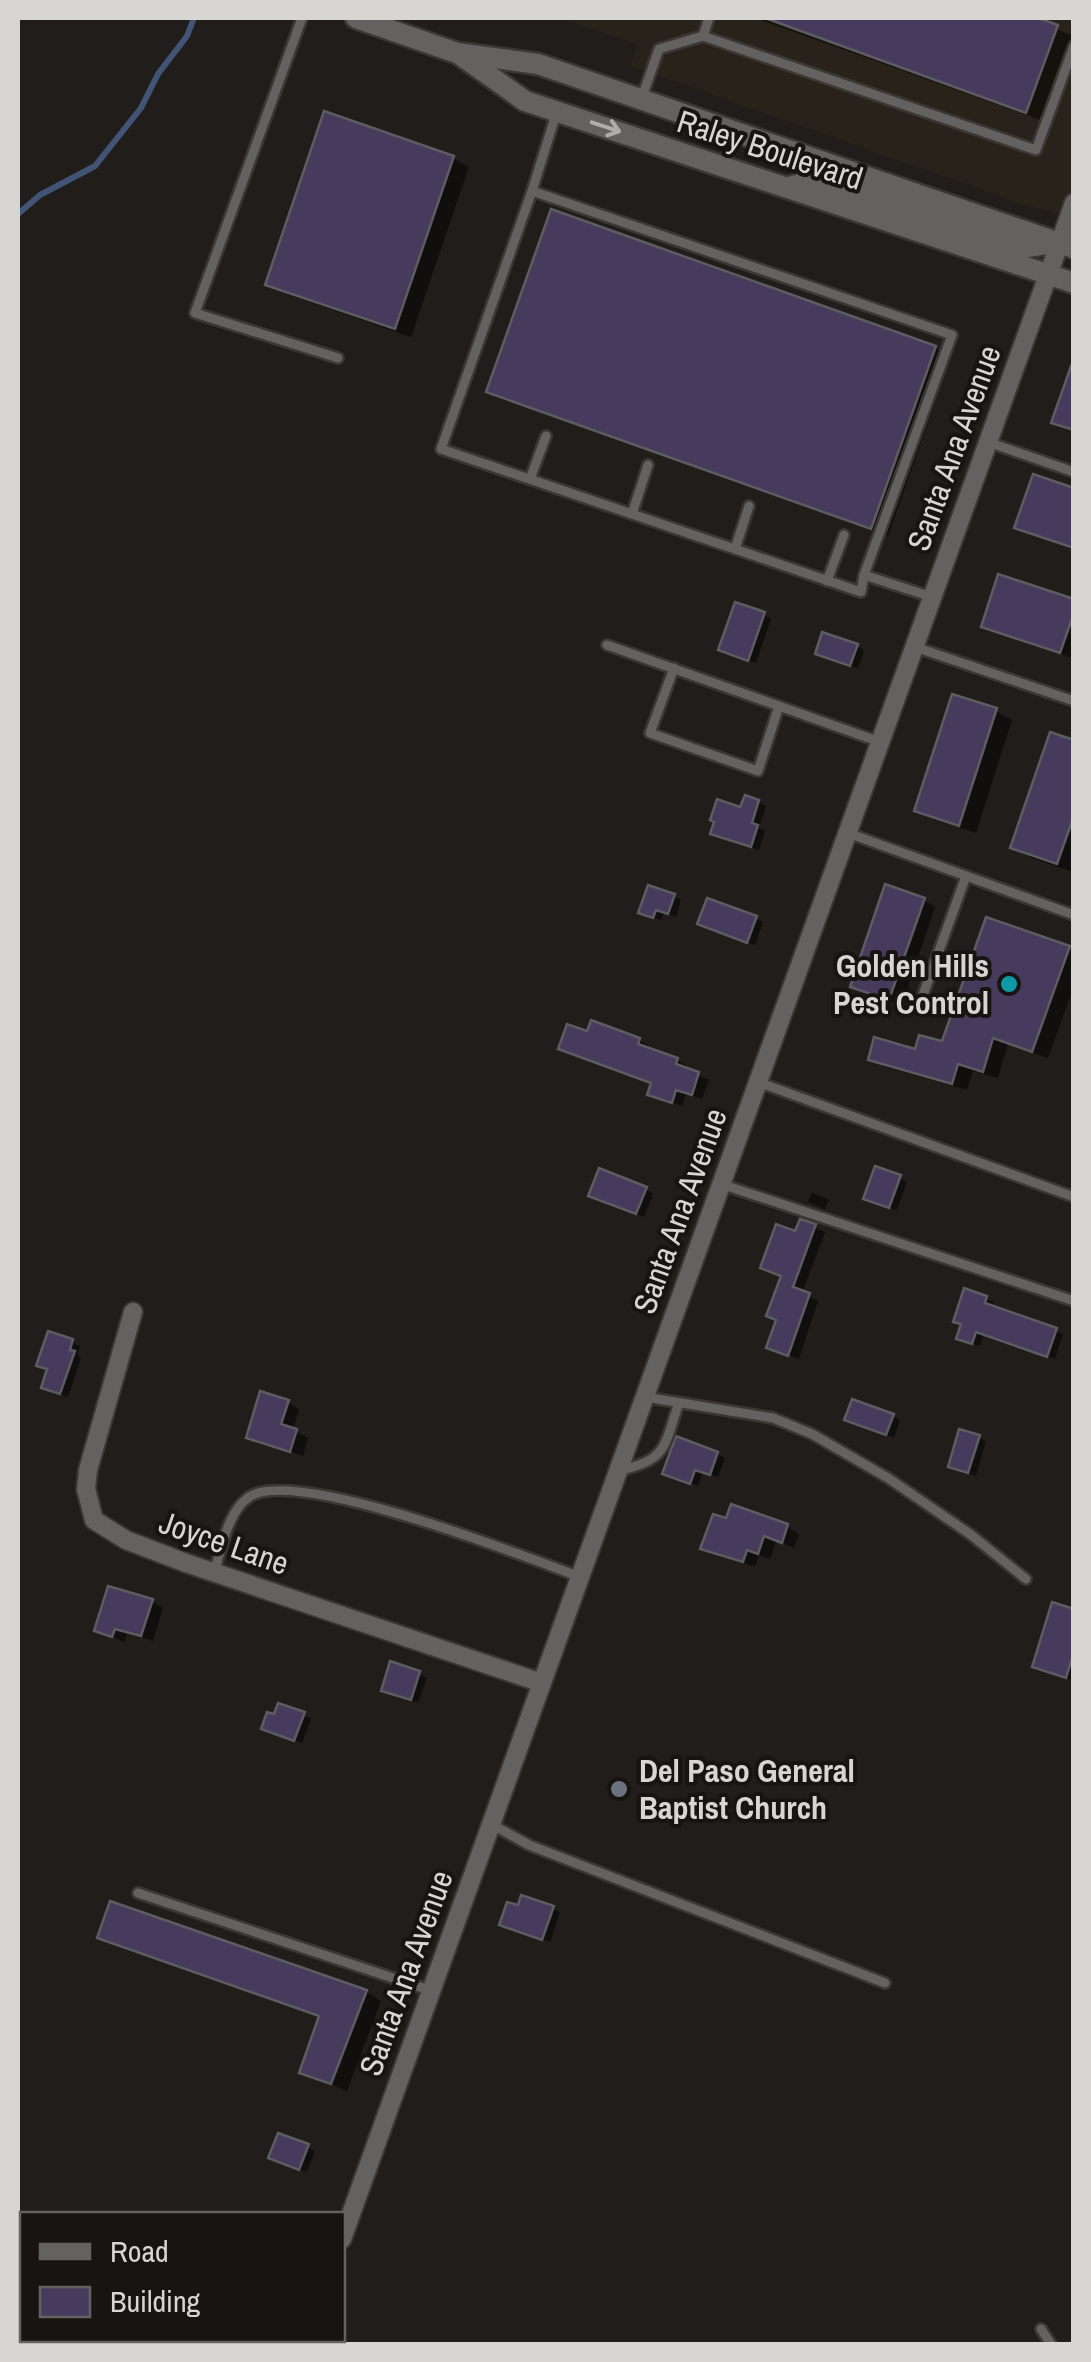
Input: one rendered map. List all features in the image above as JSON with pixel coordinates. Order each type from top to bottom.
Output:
[{"type":"street","name":"Raley Boulevard","points":[[356,18],[458,53],[538,64],[642,97],[1066,245]]},
{"type":"street","name":"Raley Boulevard","points":[[458,53],[525,102],[1074,283]]},
{"type":"street","points":[[788,188],[815,180],[998,242],[1026,248],[1066,245]]},
{"type":"street","name":"Santa Ana Avenue","points":[[345,2231],[1048,274],[1066,245],[1074,202]]},
{"type":"street","points":[[1048,274],[1074,270]]},
{"type":"street","name":"Joyce Lane","points":[[133,1312],[88,1470],[86,1488],[94,1520],[126,1540],[542,1683]]},
{"type":"lane","points":[[302,18],[195,313],[338,358]]},
{"type":"lane","points":[[703,36],[709,18]]},
{"type":"lane","points":[[642,97],[659,49],[703,36],[1036,150],[1074,46]]},
{"type":"lane","points":[[532,191],[952,335],[861,592],[442,449],[557,111]]},
{"type":"lane","points":[[530,479],[546,436]]},
{"type":"lane","points":[[988,442],[1074,472]]},
{"type":"lane","points":[[632,514],[648,465]]},
{"type":"lane","points":[[735,549],[750,506]]},
{"type":"lane","points":[[827,581],[844,535]]},
{"type":"lane","points":[[864,576],[932,598]]},
{"type":"lane","points":[[607,645],[880,742]]},
{"type":"lane","points":[[914,647],[1074,701]]},
{"type":"lane","points":[[674,668],[650,734],[758,772],[780,706]]},
{"type":"lane","points":[[848,833],[1074,915]]},
{"type":"lane","points":[[923,996],[966,876]]},
{"type":"lane","points":[[758,1082],[1074,1198]]},
{"type":"lane","points":[[722,1184],[1074,1301]]},
{"type":"lane","points":[[645,1397],[773,1418],[812,1434],[904,1489],[1026,1579]]},
{"type":"lane","points":[[618,1471],[647,1464],[663,1448],[679,1404]]},
{"type":"lane","points":[[214,1572],[232,1518],[246,1499],[266,1488],[375,1508],[445,1526],[580,1577]]},
{"type":"lane","points":[[491,1824],[529,1845],[886,1984]]},
{"type":"lane","points":[[138,1892],[432,1991]]},
{"type":"lane","points":[[1041,2329],[1051,2344]]},
{"type":"shaded area","points":[[561,18],[1073,18],[1073,217],[1028,206],[631,66],[637,44]]},
{"type":"building","points":[[765,18],[1038,18],[1058,25],[1026,113]]},
{"type":"building","points":[[324,111],[454,156],[395,329],[265,285]]},
{"type":"building","points":[[551,209],[936,346],[871,529],[486,392]]},
{"type":"building","points":[[1071,366],[1074,367],[1074,430],[1051,423]]},
{"type":"building","points":[[1033,474],[1074,488],[1074,548],[1014,528]]},
{"type":"building","points":[[998,574],[1074,599],[1074,613],[1060,653],[981,627]]},
{"type":"building","points":[[735,602],[765,612],[748,661],[718,650]]},
{"type":"building","points":[[822,632],[858,644],[850,666],[815,654]]},
{"type":"building","points":[[952,694],[997,708],[959,826],[914,811]]},
{"type":"building","points":[[1050,732],[1074,740],[1074,816],[1057,864],[1010,848]]},
{"type":"building","points":[[745,795],[759,800],[752,823],[758,825],[751,847],[710,834],[717,799],[740,807]]},
{"type":"building","points":[[885,884],[925,898],[889,1000],[850,987]]},
{"type":"building","points":[[648,885],[675,894],[668,914],[656,910],[653,918],[638,913]]},
{"type":"building","points":[[707,898],[757,916],[747,943],[697,924]]},
{"type":"building","name":"Golden Hills Pest Control","points":[[986,917],[1070,946],[1032,1052],[993,1038],[983,1072],[958,1064],[952,1084],[868,1060],[874,1037],[915,1049],[919,1035],[942,1041]]},
{"type":"building","points":[[591,1020],[640,1038],[638,1044],[678,1058],[676,1064],[699,1072],[692,1095],[676,1090],[672,1103],[647,1095],[651,1083],[558,1049],[567,1024],[587,1031]]},
{"type":"building","points":[[875,1166],[901,1175],[889,1208],[863,1199]]},
{"type":"building","points":[[599,1168],[647,1187],[636,1214],[588,1196]]},
{"type":"building","points":[[800,1219],[816,1224],[793,1287],[810,1293],[788,1356],[766,1348],[776,1320],[766,1316],[781,1276],[760,1268],[776,1224],[795,1231]]},
{"type":"building","points":[[964,1288],[987,1296],[985,1303],[1057,1328],[1047,1357],[976,1332],[972,1344],[956,1339],[961,1324],[953,1322]]},
{"type":"building","points":[[48,1331],[73,1339],[70,1350],[75,1351],[60,1394],[41,1388],[47,1369],[36,1366]]},
{"type":"building","points":[[260,1391],[289,1400],[281,1424],[297,1429],[290,1452],[246,1438]]},
{"type":"building","points":[[852,1399],[894,1414],[886,1435],[844,1420]]},
{"type":"building","points":[[959,1429],[980,1435],[968,1473],[948,1467]]},
{"type":"building","points":[[676,1436],[718,1452],[710,1475],[695,1470],[690,1484],[662,1474]]},
{"type":"building","points":[[731,1504],[788,1524],[782,1543],[764,1536],[758,1554],[747,1550],[743,1562],[700,1549],[713,1514],[726,1518]]},
{"type":"building","points":[[108,1586],[153,1599],[141,1636],[115,1629],[112,1637],[94,1631]]},
{"type":"building","points":[[1052,1602],[1074,1609],[1074,1652],[1066,1678],[1032,1667]]},
{"type":"building","points":[[390,1661],[420,1671],[411,1700],[381,1691]]},
{"type":"building","points":[[278,1703],[305,1712],[294,1741],[261,1729],[267,1712],[274,1714]]},
{"type":"building","points":[[521,1895],[554,1906],[542,1940],[499,1925],[507,1902],[518,1905]]},
{"type":"building","points":[[110,1901],[367,1990],[331,2084],[299,2073],[319,2016],[97,1938]]},
{"type":"building","points":[[278,2133],[309,2144],[299,2170],[268,2158]]},
{"type":"waterway","points":[[18,214],[40,195],[95,166],[141,108],[158,74],[187,36],[194,18]]},
{"type":"place","name":"Golden Hills Pest Control","points":[[1009,984]]},
{"type":"place","name":"Del Paso General Baptist Church","points":[[619,1789]]}]
